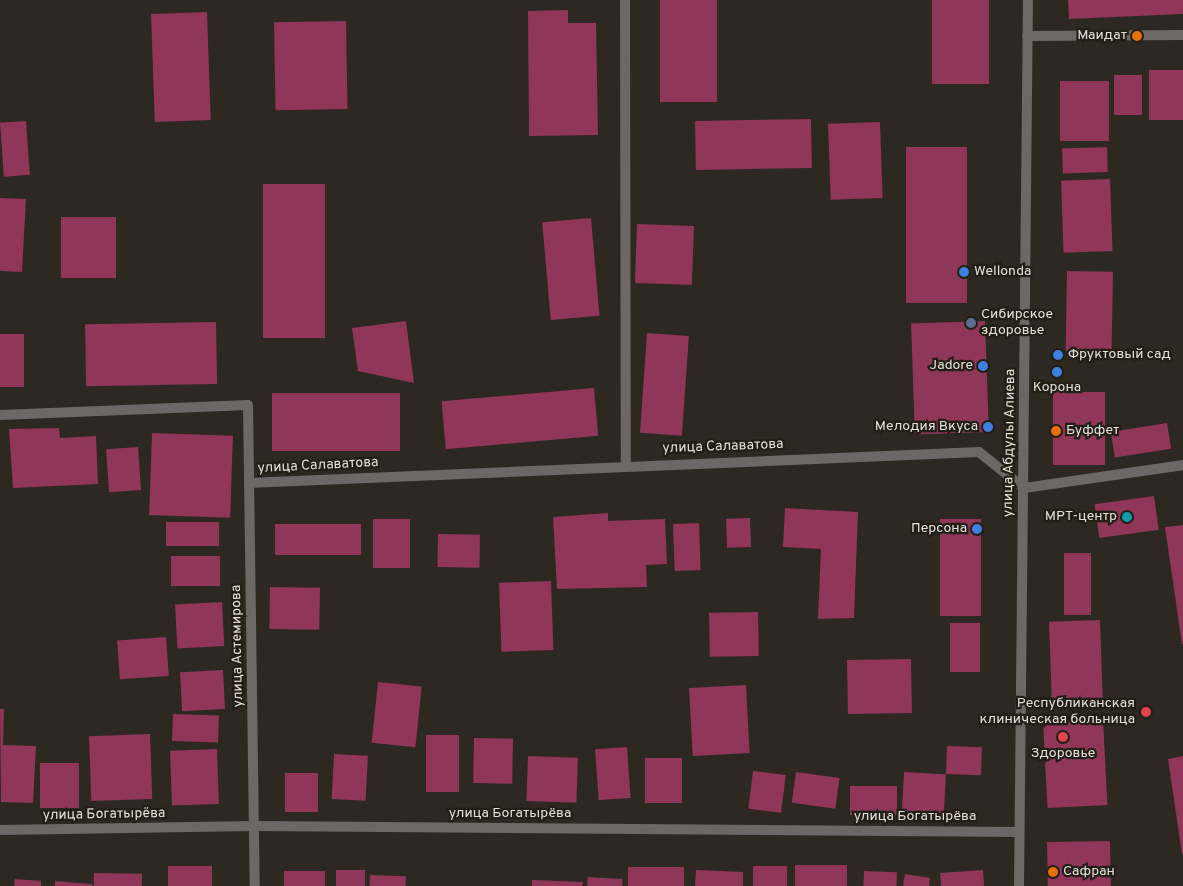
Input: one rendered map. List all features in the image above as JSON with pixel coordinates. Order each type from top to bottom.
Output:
[{"type":"street","points":[[625,0],[626,465]]},
{"type":"street","name":"улица Абдулы Алиева","points":[[1019,886],[1028,0]]},
{"type":"street","points":[[1027,36],[1183,34]]},
{"type":"street","name":"улица Астемирова","points":[[0,415],[248,405],[255,886]]},
{"type":"street","name":"улица Салаватова","points":[[249,483],[626,465],[980,452],[1024,488]]},
{"type":"street","points":[[1024,488],[1183,465]]},
{"type":"street","name":"улица Богатырёва","points":[[0,830],[255,826],[1019,832]]},
{"type":"building","points":[[660,0],[717,0],[717,102],[660,102]]},
{"type":"building","points":[[932,0],[989,0],[989,84],[932,84]]},
{"type":"building","points":[[1068,0],[1183,0],[1183,14],[1069,19]]},
{"type":"building","points":[[568,10],[568,23],[596,23],[598,135],[529,136],[528,11]]},
{"type":"building","points":[[207,12],[211,120],[155,122],[151,14]]},
{"type":"building","points":[[346,21],[348,109],[276,110],[274,22]]},
{"type":"building","points":[[1149,70],[1183,70],[1183,120],[1149,120]]},
{"type":"building","points":[[1114,75],[1142,75],[1142,115],[1114,115]]},
{"type":"building","points":[[1060,81],[1109,81],[1109,141],[1060,141]]},
{"type":"building","points":[[811,119],[812,168],[696,170],[695,121]]},
{"type":"building","points":[[26,121],[30,175],[4,177],[0,123]]},
{"type":"building","points":[[880,122],[883,198],[831,200],[828,124]]},
{"type":"building","points":[[906,147],[967,147],[967,303],[906,303]]},
{"type":"building","points":[[1107,147],[1108,172],[1063,174],[1062,149]]},
{"type":"building","points":[[1110,179],[1113,251],[1064,253],[1061,181]]},
{"type":"building","points":[[263,184],[325,184],[325,338],[263,338]]},
{"type":"building","points":[[0,198],[26,199],[22,272],[0,271]]},
{"type":"building","points":[[61,217],[116,217],[116,278],[61,278]]},
{"type":"building","points":[[591,218],[600,316],[551,320],[542,222]]},
{"type":"building","points":[[637,224],[694,226],[692,285],[635,283]]},
{"type":"building","points":[[1067,271],[1113,272],[1112,352],[1066,351]]},
{"type":"building","points":[[406,321],[414,383],[358,371],[352,328]]},
{"type":"building","points":[[985,321],[989,432],[915,435],[911,324]]},
{"type":"building","points":[[216,322],[217,384],[86,386],[85,324]]},
{"type":"building","points":[[647,333],[689,336],[682,436],[640,433]]},
{"type":"building","points":[[0,334],[24,334],[24,387],[0,387]]},
{"type":"building","points":[[594,388],[598,436],[446,449],[442,401]]},
{"type":"building","points":[[1053,392],[1105,392],[1105,465],[1053,465]]},
{"type":"building","points":[[272,393],[400,393],[400,451],[272,451]]},
{"type":"building","points":[[1167,423],[1171,449],[1115,458],[1111,432]]},
{"type":"building","points":[[59,428],[60,438],[96,436],[98,484],[13,488],[9,429]]},
{"type":"building","points":[[152,433],[233,436],[230,518],[149,515]]},
{"type":"building","points":[[138,447],[141,490],[109,492],[106,449]]},
{"type":"building","name":"МРТ-центр","points":[[1154,496],[1159,530],[1099,538],[1095,504]]},
{"type":"building","points":[[785,508],[858,512],[854,618],[818,619],[821,549],[783,547]]},
{"type":"building","points":[[608,513],[608,521],[665,519],[667,564],[646,565],[647,587],[557,589],[553,517]]},
{"type":"building","points":[[750,518],[751,547],[727,548],[726,519]]},
{"type":"building","points":[[373,519],[410,519],[410,568],[373,568]]},
{"type":"building","points":[[940,519],[981,519],[981,616],[940,616]]},
{"type":"building","points":[[166,522],[219,522],[219,546],[166,546]]},
{"type":"building","points":[[699,523],[701,570],[675,571],[673,524]]},
{"type":"building","points":[[275,524],[361,524],[361,555],[275,555]]},
{"type":"building","points":[[1183,525],[1183,644],[1182,644],[1165,527]]},
{"type":"building","points":[[438,534],[480,535],[479,568],[437,567]]},
{"type":"building","points":[[1064,553],[1091,553],[1091,615],[1064,615]]},
{"type":"building","points":[[171,556],[220,556],[220,586],[171,586]]},
{"type":"building","points":[[551,581],[553,650],[501,652],[499,583]]},
{"type":"building","points":[[270,587],[320,588],[319,630],[269,629]]},
{"type":"building","points":[[222,602],[224,646],[177,648],[175,604]]},
{"type":"building","points":[[758,612],[759,656],[710,657],[709,613]]},
{"type":"building","points":[[1100,620],[1103,701],[1052,703],[1049,622]]},
{"type":"building","points":[[950,623],[980,623],[980,672],[950,672]]},
{"type":"building","points":[[166,637],[169,676],[120,679],[117,640]]},
{"type":"building","points":[[911,659],[912,713],[848,714],[847,660]]},
{"type":"building","points":[[223,670],[225,709],[182,711],[180,672]]},
{"type":"building","points":[[378,682],[422,687],[415,747],[372,743]]},
{"type":"building","points":[[746,685],[750,753],[693,756],[689,688]]},
{"type":"building","points":[[0,709],[4,709],[3,745],[36,746],[33,803],[1,802]]},
{"type":"building","points":[[173,714],[219,716],[218,743],[172,741]]},
{"type":"building","points":[[1103,720],[1107,805],[1048,808],[1043,723]]},
{"type":"building","points":[[150,734],[152,799],[91,801],[89,736]]},
{"type":"building","points":[[426,735],[459,735],[459,792],[426,792]]},
{"type":"building","points":[[474,738],[513,739],[512,784],[473,783]]},
{"type":"building","points":[[947,746],[982,747],[981,775],[946,774]]},
{"type":"building","points":[[627,747],[631,798],[599,800],[595,749]]},
{"type":"building","points":[[217,749],[219,804],[172,806],[170,751]]},
{"type":"building","points":[[334,754],[368,756],[366,801],[332,799]]},
{"type":"building","points":[[528,756],[578,758],[576,803],[526,801]]},
{"type":"building","points":[[1183,756],[1183,854],[1182,854],[1168,759]]},
{"type":"building","points":[[645,758],[682,758],[682,803],[645,803]]},
{"type":"building","points":[[40,763],[79,763],[79,808],[40,808]]},
{"type":"building","points":[[753,771],[786,775],[781,813],[748,809]]},
{"type":"building","points":[[796,772],[840,778],[835,809],[792,803]]},
{"type":"building","points":[[904,772],[946,774],[944,813],[902,811]]},
{"type":"building","points":[[285,773],[318,773],[318,812],[285,812]]},
{"type":"building","points":[[850,786],[897,786],[897,815],[850,815]]},
{"type":"building","points":[[1110,841],[1111,886],[1048,886],[1047,842]]},
{"type":"building","points":[[795,865],[847,865],[847,886],[795,886]]},
{"type":"building","points":[[168,866],[212,866],[212,886],[168,886]]},
{"type":"building","points":[[753,866],[787,866],[787,886],[753,886]]},
{"type":"building","points":[[628,867],[684,867],[684,886],[628,886]]},
{"type":"building","points":[[336,870],[365,870],[365,886],[336,886]]},
{"type":"building","points":[[696,870],[743,872],[743,886],[695,886]]},
{"type":"building","points":[[983,870],[984,886],[941,886],[940,873]]},
{"type":"building","points":[[284,871],[325,871],[325,886],[284,886]]},
{"type":"building","points":[[864,871],[897,872],[896,886],[863,886]]},
{"type":"building","points":[[94,873],[142,874],[142,886],[94,886]]},
{"type":"building","points":[[905,874],[930,878],[929,886],[903,886]]},
{"type":"building","points":[[370,875],[406,876],[406,886],[370,886]]},
{"type":"building","points":[[588,877],[623,879],[622,886],[587,886]]},
{"type":"building","points":[[15,879],[41,881],[41,886],[14,886]]},
{"type":"building","points":[[532,880],[583,882],[582,886],[532,886]]},
{"type":"building","points":[[55,881],[92,884],[92,886],[55,886]]},
{"type":"place","name":"Маидат","points":[[1137,36]]},
{"type":"place","name":"Wellonda","points":[[964,272]]},
{"type":"place","name":"Сибирское здоровье","points":[[971,323]]},
{"type":"place","name":"Фруктовый сад","points":[[1058,355]]},
{"type":"place","name":"Jadore","points":[[983,366]]},
{"type":"place","name":"Корона","points":[[1057,372]]},
{"type":"place","name":"Мелодия Вкуса","points":[[988,427]]},
{"type":"place","name":"Буффет","points":[[1056,431]]},
{"type":"place","name":"МРТ-центр","points":[[1127,517]]},
{"type":"place","name":"Персона","points":[[977,529]]},
{"type":"place","name":"Республиканская клиническая больница","points":[[1146,712]]},
{"type":"place","name":"Здоровье","points":[[1063,737]]},
{"type":"place","name":"Сафран","points":[[1053,872]]}]
